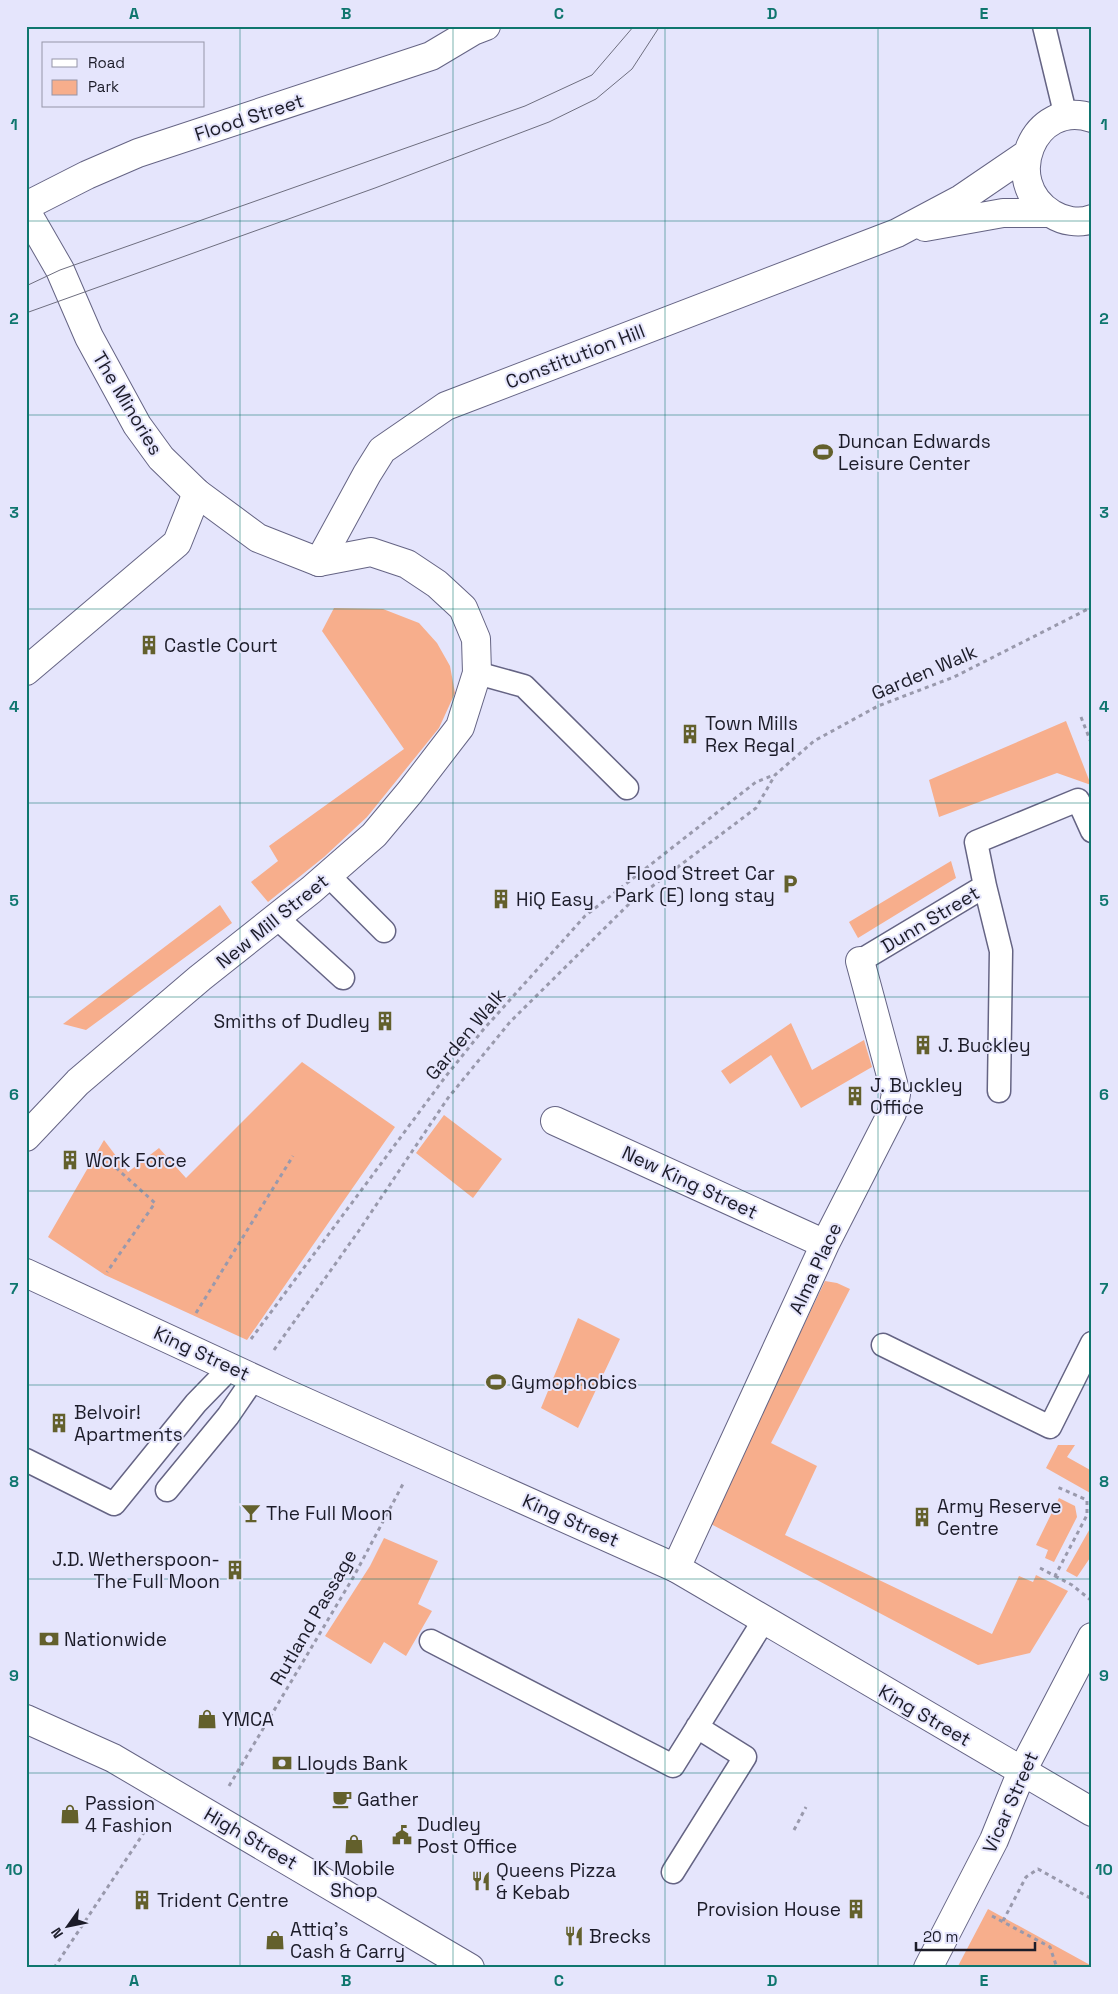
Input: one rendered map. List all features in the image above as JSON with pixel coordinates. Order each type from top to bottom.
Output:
[{"type":"street","name":"Flood Street","points":[[26,206],[88,175],[138,153],[431,56],[478,28]]},
{"type":"street","points":[[1079,117],[1051,122],[1040,131],[1032,141],[1027,154],[1025,176],[1031,194],[1042,208],[1072,218],[1092,240]]},
{"type":"street","name":"Constitution Hill","points":[[319,562],[382,450],[446,406],[897,233],[961,199],[1027,154]]},
{"type":"street","name":"The Minories","points":[[26,211],[60,270],[89,337],[137,425],[161,458],[197,493],[258,538],[319,562]]},
{"type":"street","name":"Constitution Hill","points":[[897,233],[1003,213],[1072,218]]},
{"type":"street","points":[[26,671],[177,542],[197,493]]},
{"type":"street","points":[[319,562],[371,552],[407,564],[437,584],[463,608],[476,639],[478,674]]},
{"type":"street","name":"New Mill Street","points":[[26,1137],[78,1082],[200,978],[277,918],[374,835],[460,727],[478,674]]},
{"type":"street","name":"Alma Place","points":[[676,1568],[825,1244],[892,1113],[896,1094],[867,956]]},
{"type":"street","name":"New King Street","points":[[555,1121],[825,1244]]},
{"type":"street","name":"King Street","points":[[26,1273],[676,1568],[1092,1812]]},
{"type":"street","name":"Vicar Street","points":[[928,1968],[994,1840],[1022,1771],[1092,1636]]},
{"type":"street","name":"High Street","points":[[26,1719],[113,1758],[470,1968]]},
{"type":"lane","points":[[1044,26],[1079,117]]},
{"type":"lane","points":[[478,674],[524,686],[627,788]]},
{"type":"lane","name":"Dunn Street","points":[[999,1091],[1001,951],[976,842],[1078,800],[1092,831]]},
{"type":"lane","points":[[328,875],[384,931]]},
{"type":"lane","name":"Dunn Street","points":[[867,956],[986,886]]},
{"type":"lane","points":[[277,918],[343,978]]},
{"type":"lane","points":[[883,1345],[1050,1427],[1092,1344]]},
{"type":"lane","points":[[26,1460],[114,1504],[196,1403],[243,1372]]},
{"type":"lane","points":[[167,1490],[228,1416],[243,1372]]},
{"type":"lane","points":[[431,1641],[673,1766],[764,1620]]},
{"type":"lane","points":[[673,1872],[745,1757],[697,1727]]},
{"type":"path","name":"Garden Walk","points":[[243,1372],[358,1232],[448,1098],[510,1022],[630,903],[756,808],[775,775],[814,741],[878,706],[954,677],[1092,607]]},
{"type":"path","points":[[1081,716],[1092,745]]},
{"type":"path","name":"Garden Walk","points":[[243,1372],[446,1076],[483,1030],[585,916],[756,782],[775,775]]},
{"type":"path","points":[[179,1342],[293,1156]]},
{"type":"path","points":[[104,1157],[155,1202],[105,1275]]},
{"type":"path","name":"Rutland Passage","points":[[225,1793],[354,1576],[418,1452]]},
{"type":"path","points":[[1055,1576],[1087,1515],[1087,1500],[1056,1486]]},
{"type":"path","points":[[1040,1568],[1072,1585],[1092,1601]]},
{"type":"path","points":[[794,1830],[806,1807]]},
{"type":"path","points":[[54,1968],[147,1828]]},
{"type":"path","points":[[1003,1921],[1026,1877],[1038,1869],[1092,1899]]},
{"type":"path","points":[[1010,1926],[1050,1947],[1057,1968]]},
{"type":"green space","points":[[334,608],[383,609],[419,623],[437,643],[450,666],[455,693],[439,728],[367,817],[324,857],[268,902],[251,882],[278,861],[269,846],[404,749],[322,631]]},
{"type":"green space","points":[[1066,721],[1091,785],[1057,773],[939,817],[929,780]]},
{"type":"green space","points":[[951,861],[956,878],[858,938],[849,922]]},
{"type":"green space","points":[[220,905],[232,923],[86,1030],[63,1024]]},
{"type":"green space","points":[[791,1023],[812,1070],[864,1040],[872,1067],[801,1108],[771,1055],[730,1084],[721,1071]]},
{"type":"green space","points":[[302,1062],[395,1127],[247,1340],[105,1275],[48,1237],[104,1140],[128,1172],[159,1148],[186,1178]]},
{"type":"green space","points":[[444,1115],[502,1159],[473,1198],[416,1153]]},
{"type":"green space","points":[[825,1281],[837,1283],[850,1289],[771,1443],[817,1466],[785,1535],[992,1634],[1019,1576],[1033,1582],[1036,1575],[1068,1591],[1030,1653],[978,1665],[709,1523]]},
{"type":"green space","points":[[578,1318],[620,1339],[578,1428],[541,1408]]},
{"type":"green space","points":[[1058,1445],[1075,1445],[1067,1457],[1092,1471],[1092,1494],[1046,1468]]},
{"type":"green space","points":[[1059,1498],[1075,1506],[1077,1517],[1054,1562],[1045,1558],[1048,1550],[1036,1545]]},
{"type":"green space","points":[[1092,1525],[1092,1555],[1077,1577],[1066,1571]]},
{"type":"green space","points":[[384,1538],[438,1561],[418,1604],[432,1611],[406,1656],[384,1642],[371,1664],[325,1636],[370,1566]]},
{"type":"green space","points":[[988,1909],[1092,1966],[1092,1968],[957,1968]]},
{"type":"tram line","points":[[26,286],[60,270],[525,106],[592,75],[634,26]]},
{"type":"tram line","points":[[26,313],[375,188],[549,122],[596,99],[632,69],[660,26]]},
{"type":"place","name":"Duncan Edwards Leisure Center","points":[[823,452]]},
{"type":"place","name":"Castle Court","points":[[149,645]]},
{"type":"place","name":"Town Mills Rex Regal","points":[[690,734]]},
{"type":"place","name":"Flood Street Car Park (E) long stay","points":[[790,884]]},
{"type":"place","name":"HiQ Easy","points":[[501,899]]},
{"type":"place","name":"Smiths of Dudley","points":[[385,1021]]},
{"type":"place","name":"J. Buckley","points":[[923,1045]]},
{"type":"place","name":"J. Buckley Office","points":[[855,1096]]},
{"type":"place","name":"Work Force","points":[[70,1160]]},
{"type":"place","name":"Gymophobics","points":[[496,1382]]},
{"type":"place","name":"Belvoir! Apartments","points":[[59,1423]]},
{"type":"place","name":"The Full Moon","points":[[251,1513]]},
{"type":"place","name":"Army Reserve Centre","points":[[922,1517]]},
{"type":"place","name":"J.D. Wetherspoon- The Full Moon","points":[[235,1570]]},
{"type":"place","name":"Nationwide","points":[[49,1639]]},
{"type":"place","name":"YMCA","points":[[207,1719]]},
{"type":"place","name":"Lloyds Bank","points":[[282,1763]]},
{"type":"place","name":"Gather","points":[[342,1799]]},
{"type":"place","name":"Passion 4 Fashion","points":[[70,1814]]},
{"type":"place","name":"Dudley Post Office","points":[[402,1835]]},
{"type":"place","name":"IK Mobile Shop","points":[[354,1844]]},
{"type":"place","name":"Queens Pizza & Kebab","points":[[481,1881]]},
{"type":"place","name":"Trident Centre","points":[[142,1900]]},
{"type":"place","name":"Provision House","points":[[856,1909]]},
{"type":"place","name":"Brecks","points":[[574,1936]]},
{"type":"place","name":"Attiq's Cash & Carry","points":[[275,1940]]}]
